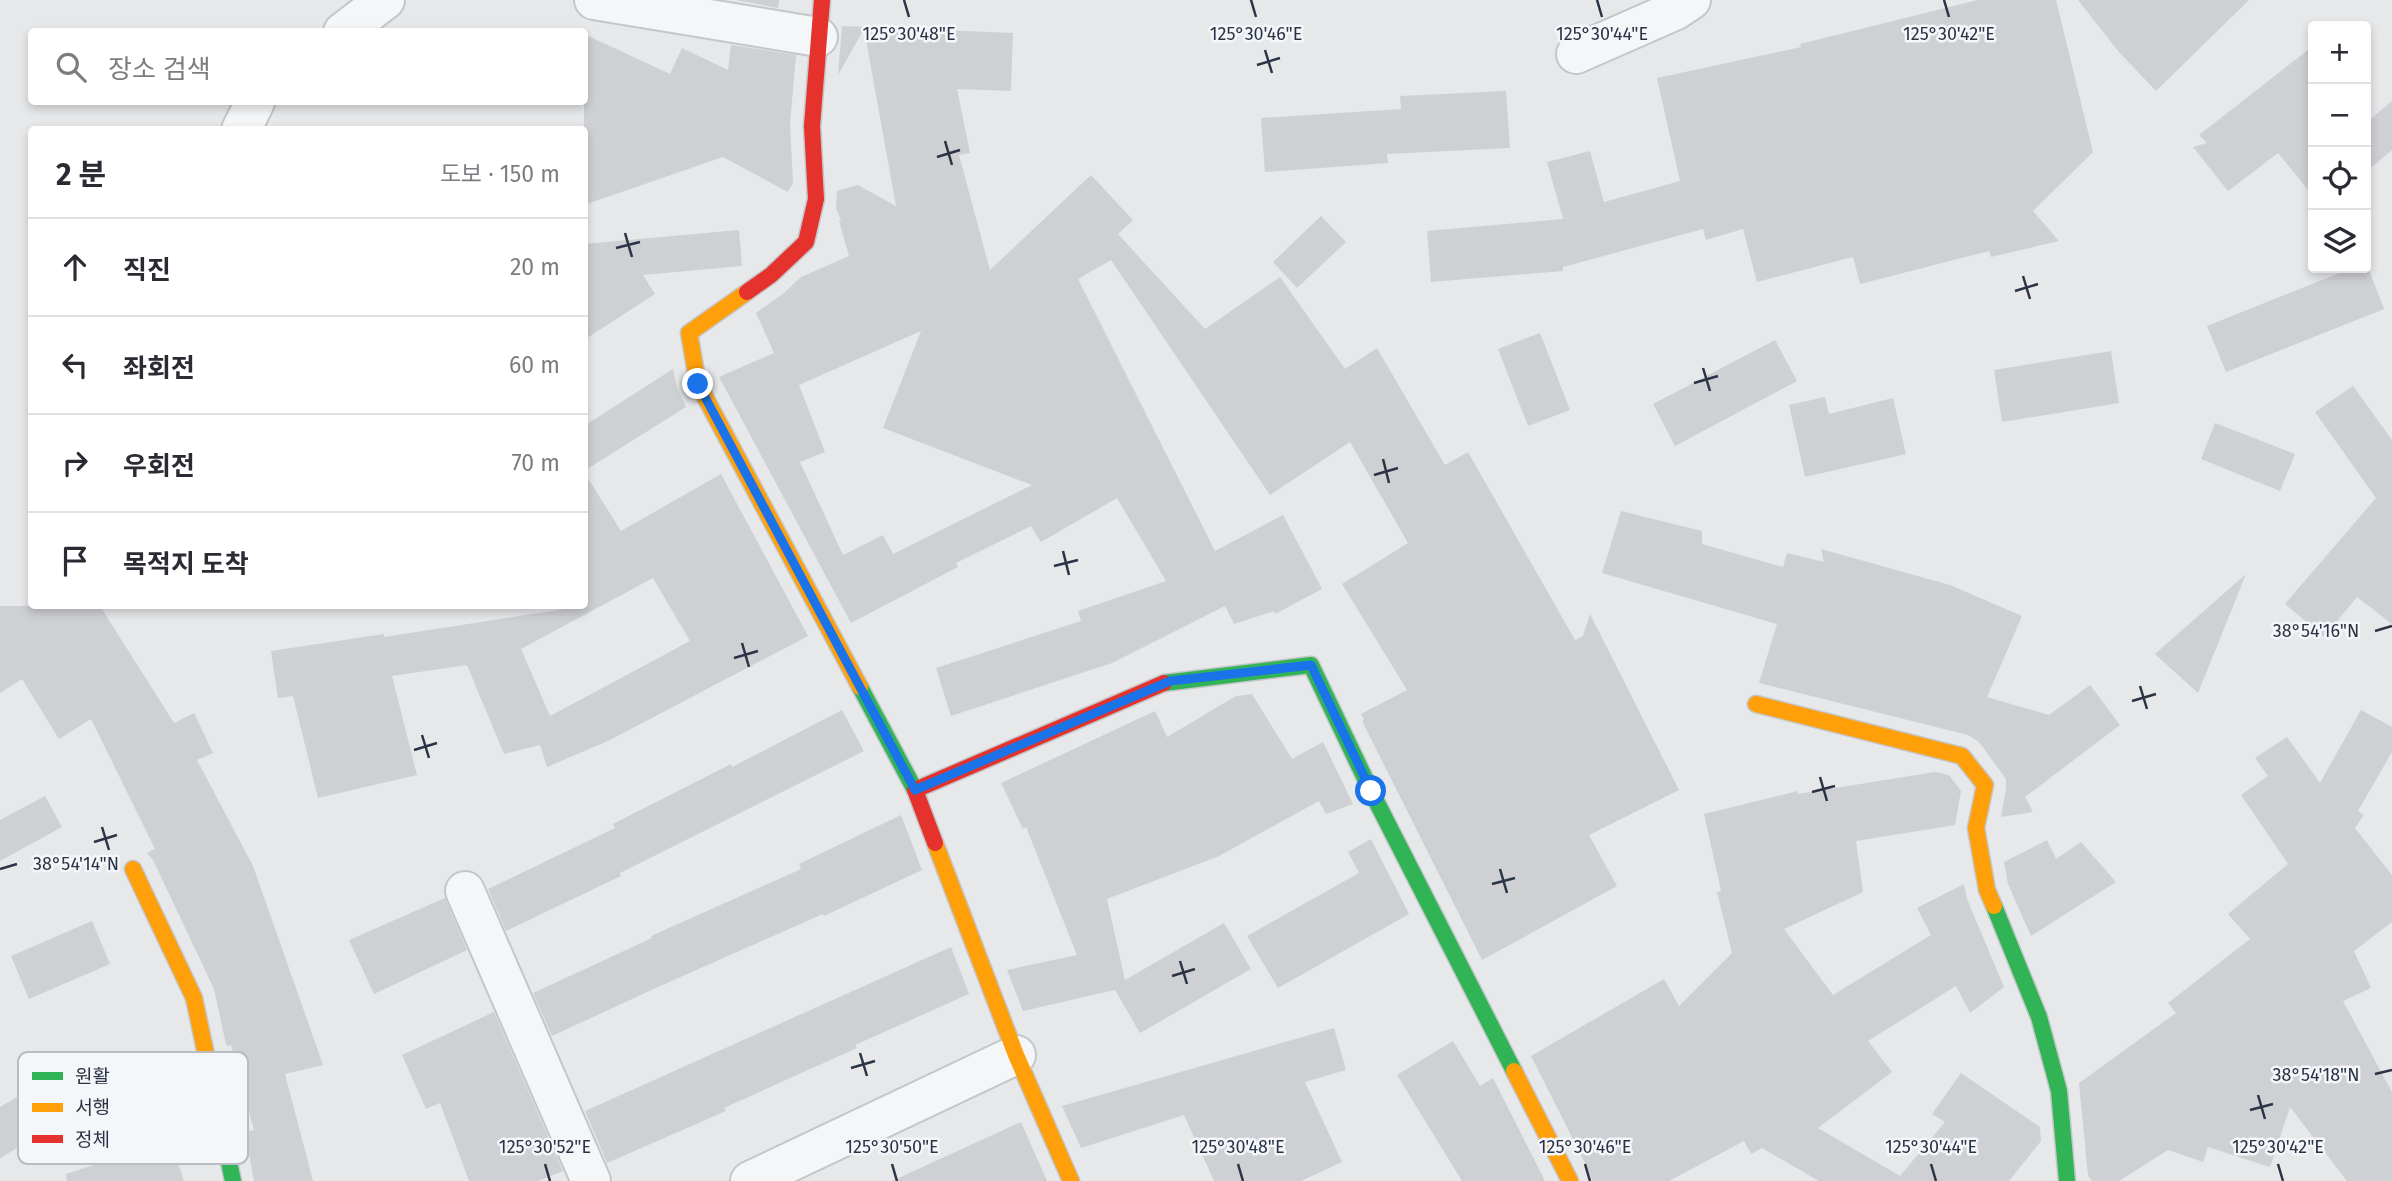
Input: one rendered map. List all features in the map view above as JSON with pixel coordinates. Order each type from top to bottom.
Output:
[{"type":"street","points":[[348,28],[385,0]]},
{"type":"street","points":[[594,0],[818,37]]},
{"type":"street","points":[[822,0],[813,127],[816,199],[806,242],[771,275],[689,333],[698,384],[915,790],[1016,1055],[1071,1181]]},
{"type":"street","points":[[1576,54],[1676,10],[1691,0]]},
{"type":"street","points":[[243,126],[254,105]]},
{"type":"street","points":[[915,790],[1170,681],[1311,665],[1377,803],[1570,1181]]},
{"type":"street","points":[[1756,704],[1962,756],[1985,785],[1976,828],[1987,890],[2039,1017],[2059,1091],[2067,1181]]},
{"type":"street","points":[[134,869],[194,998],[206,1052]]},
{"type":"street","points":[[465,891],[591,1181]]},
{"type":"street","points":[[750,1181],[1016,1055]]},
{"type":"building","points":[[736,0],[779,0],[778,8]]},
{"type":"building","points":[[1978,0],[2056,0],[2093,152],[2033,211],[2059,241],[1991,257],[1989,251],[1860,284],[1853,257],[1757,282],[1743,229],[1706,240],[1703,229],[1563,267],[1563,271],[1431,282],[1427,231],[1563,219],[1547,162],[1590,151],[1604,202],[1680,181],[1657,78],[1801,47],[1800,44]]},
{"type":"building","points":[[2078,0],[2249,0],[2156,91],[2118,51]]},
{"type":"building","points":[[842,26],[1013,33],[1011,91],[957,89],[970,153],[959,155],[990,270],[1091,175],[1133,220],[1118,234],[1205,329],[1280,277],[1345,369],[1377,348],[1445,465],[1468,452],[1575,640],[1583,636],[1590,614],[1679,790],[1589,835],[1617,886],[1482,960],[1362,721],[1364,720],[1361,714],[1407,690],[1342,584],[1408,543],[1350,442],[1270,495],[1111,260],[1078,279],[1215,551],[1283,515],[1322,589],[1275,614],[1274,611],[1234,624],[1225,606],[1112,663],[951,716],[936,668],[1081,621],[1078,611],[1166,581],[1117,498],[1041,542],[1031,526],[956,563],[958,567],[851,623],[719,377],[774,353],[756,313],[801,277],[849,256],[836,208],[837,191],[858,185],[896,206],[864,29],[838,75]],"holes":[[[921,331],[883,428],[1032,485],[893,554],[883,535],[843,555],[800,462],[825,452],[799,385]]]},
{"type":"building","points":[[588,36],[670,74],[682,48],[728,70],[731,45],[796,55],[790,124],[793,183],[788,192],[723,157],[588,204],[588,126],[584,126],[584,105],[588,105]]},
{"type":"building","points":[[2308,50],[2308,190],[2278,153],[2228,191],[2193,147],[2207,143],[2199,135]]},
{"type":"building","points":[[1506,91],[1510,148],[1387,154],[1388,163],[1265,172],[1261,118],[1401,109],[1400,96]]},
{"type":"building","points":[[2392,101],[2392,150],[2371,168],[2371,147],[2371,119]]},
{"type":"building","points":[[1321,216],[1346,242],[1297,288],[1273,262]]},
{"type":"building","points":[[739,230],[742,266],[643,275],[655,294],[588,337],[588,244]]},
{"type":"building","points":[[2340,273],[2370,273],[2384,309],[2226,372],[2207,326]]},
{"type":"building","points":[[1540,333],[1570,410],[1528,426],[1498,349]]},
{"type":"building","points":[[1775,340],[1797,381],[1675,446],[1653,404]]},
{"type":"building","points":[[2111,351],[2119,403],[2002,422],[1994,370]]},
{"type":"building","points":[[673,369],[677,388],[686,407],[588,468],[588,423]]},
{"type":"building","points":[[2353,386],[2392,440],[2392,624],[2357,597],[2324,637],[2285,604],[2376,498],[2315,412]]},
{"type":"building","points":[[1825,397],[1829,414],[1893,398],[1906,454],[1805,477],[1789,405]]},
{"type":"building","points":[[2215,423],[2295,454],[2280,491],[2201,459]]},
{"type":"building","points":[[721,474],[808,636],[610,740],[547,767],[540,745],[504,754],[467,665],[392,676],[417,775],[318,798],[293,696],[278,698],[271,651],[384,634],[384,637],[565,609],[588,609],[588,478],[621,531]],"holes":[[[653,578],[690,641],[550,716],[521,649]]]},
{"type":"building","points":[[1621,511],[1702,531],[1702,544],[1783,567],[1787,553],[1824,562],[1821,549],[1950,585],[2022,616],[1987,697],[2049,715],[2090,685],[2120,725],[2025,797],[2033,812],[2001,817],[2006,779],[1979,742],[1968,735],[1759,683],[1777,624],[1602,573]]},
{"type":"building","points":[[2246,574],[2198,693],[2155,654]]},
{"type":"building","points":[[0,606],[28,606],[28,609],[102,609],[174,723],[194,713],[213,753],[197,760],[253,866],[323,1065],[285,1074],[313,1181],[254,1181],[248,1148],[248,1131],[254,1130],[248,1108],[248,1052],[233,1052],[231,1045],[227,1046],[214,989],[153,860],[147,853],[155,849],[91,719],[59,739],[22,679],[0,693]]},
{"type":"building","points":[[1252,694],[1292,759],[1323,742],[1353,804],[1326,814],[1319,801],[1219,856],[1107,899],[1125,980],[1224,923],[1251,969],[1140,1033],[1115,990],[1023,1011],[1007,970],[1077,955],[1026,827],[1023,829],[1001,783],[1155,711],[1167,737],[1236,696]]},
{"type":"building","points":[[842,710],[864,751],[620,873],[621,876],[506,931],[488,889],[615,828],[613,824]]},
{"type":"building","points":[[2361,710],[2392,727],[2392,752],[2358,811],[2364,815],[2355,828],[2392,875],[2392,922],[2354,951],[2371,988],[2343,1001],[2392,1092],[2392,1181],[2347,1181],[2290,1107],[2270,1167],[2208,1147],[2203,1162],[2168,1150],[2119,1181],[2092,1181],[2088,1176],[2079,1083],[2176,1013],[2168,1003],[2250,939],[2228,914],[2288,864],[2241,795],[2268,776],[2255,758],[2287,737],[2320,783]]},
{"type":"building","points":[[1935,772],[1949,775],[1961,791],[1955,825],[1856,841],[1863,892],[1784,929],[1833,995],[1931,935],[1917,908],[1964,884],[1967,899],[2004,987],[1970,1013],[1956,986],[1868,1041],[1892,1072],[1818,1128],[1900,1176],[1945,1122],[1932,1114],[1961,1073],[2040,1127],[2041,1141],[2009,1181],[1819,1181],[1762,1148],[1751,1154],[1744,1141],[1669,1181],[1592,1181],[1531,1056],[1664,979],[1679,1006],[1732,953],[1717,892],[1721,891],[1704,814],[1798,791],[1798,794]]},
{"type":"building","points":[[45,796],[62,827],[0,861],[0,820]]},
{"type":"building","points":[[901,815],[922,870],[552,1036],[533,993],[652,938],[651,936],[801,869],[799,864]]},
{"type":"building","points":[[1371,839],[1409,914],[1278,988],[1247,936],[1359,873],[1348,852]]},
{"type":"building","points":[[2047,840],[2056,859],[2081,842],[2116,882],[2031,936],[2008,884],[2004,862]]},
{"type":"building","points":[[445,898],[467,950],[374,994],[349,940]]},
{"type":"building","points":[[92,921],[110,964],[29,999],[11,956]]},
{"type":"building","points":[[951,947],[969,994],[724,1108],[726,1111],[607,1163],[585,1111]]},
{"type":"building","points":[[494,1012],[563,1171],[538,1181],[469,1181],[440,1103],[426,1109],[402,1055]]},
{"type":"building","points":[[1334,1028],[1346,1070],[1305,1082],[1342,1162],[1301,1181],[1214,1181],[1184,1115],[1081,1148],[1062,1106]]},
{"type":"building","points":[[1453,1041],[1480,1086],[1493,1078],[1545,1181],[1462,1181],[1397,1075]]},
{"type":"building","points":[[18,1097],[18,1148],[0,1158],[0,1107]]},
{"type":"building","points":[[1021,1122],[1047,1181],[892,1181]]},
{"type":"building","points":[[97,1164],[178,1164],[184,1181],[67,1181],[66,1174]]},
{"type":"traffic: fast","points":[[1164,683],[1311,665],[1371,791],[1514,1071]]},
{"type":"traffic: fast","points":[[860,687],[915,790]]},
{"type":"traffic: fast","points":[[1994,906],[2039,1017],[2059,1091],[2067,1181]]},
{"type":"traffic: fast","points":[[229,1164],[233,1181]]},
{"type":"traffic: slow","points":[[747,292],[689,333],[698,384],[860,687]]},
{"type":"traffic: slow","points":[[1756,704],[1962,756],[1985,785],[1976,828],[1987,890],[1994,906]]},
{"type":"traffic: slow","points":[[935,843],[1016,1055],[1071,1181]]},
{"type":"traffic: slow","points":[[133,869],[194,998],[205,1052]]},
{"type":"traffic: slow","points":[[1514,1071],[1570,1181]]},
{"type":"traffic: jam","points":[[747,292],[771,275],[806,242],[816,199],[812,126],[822,0]]},
{"type":"traffic: jam","points":[[935,843],[915,790],[1164,683]]},
{"type":"route","points":[[698,384],[915,790],[1170,681],[1311,665],[1371,791]]}]
